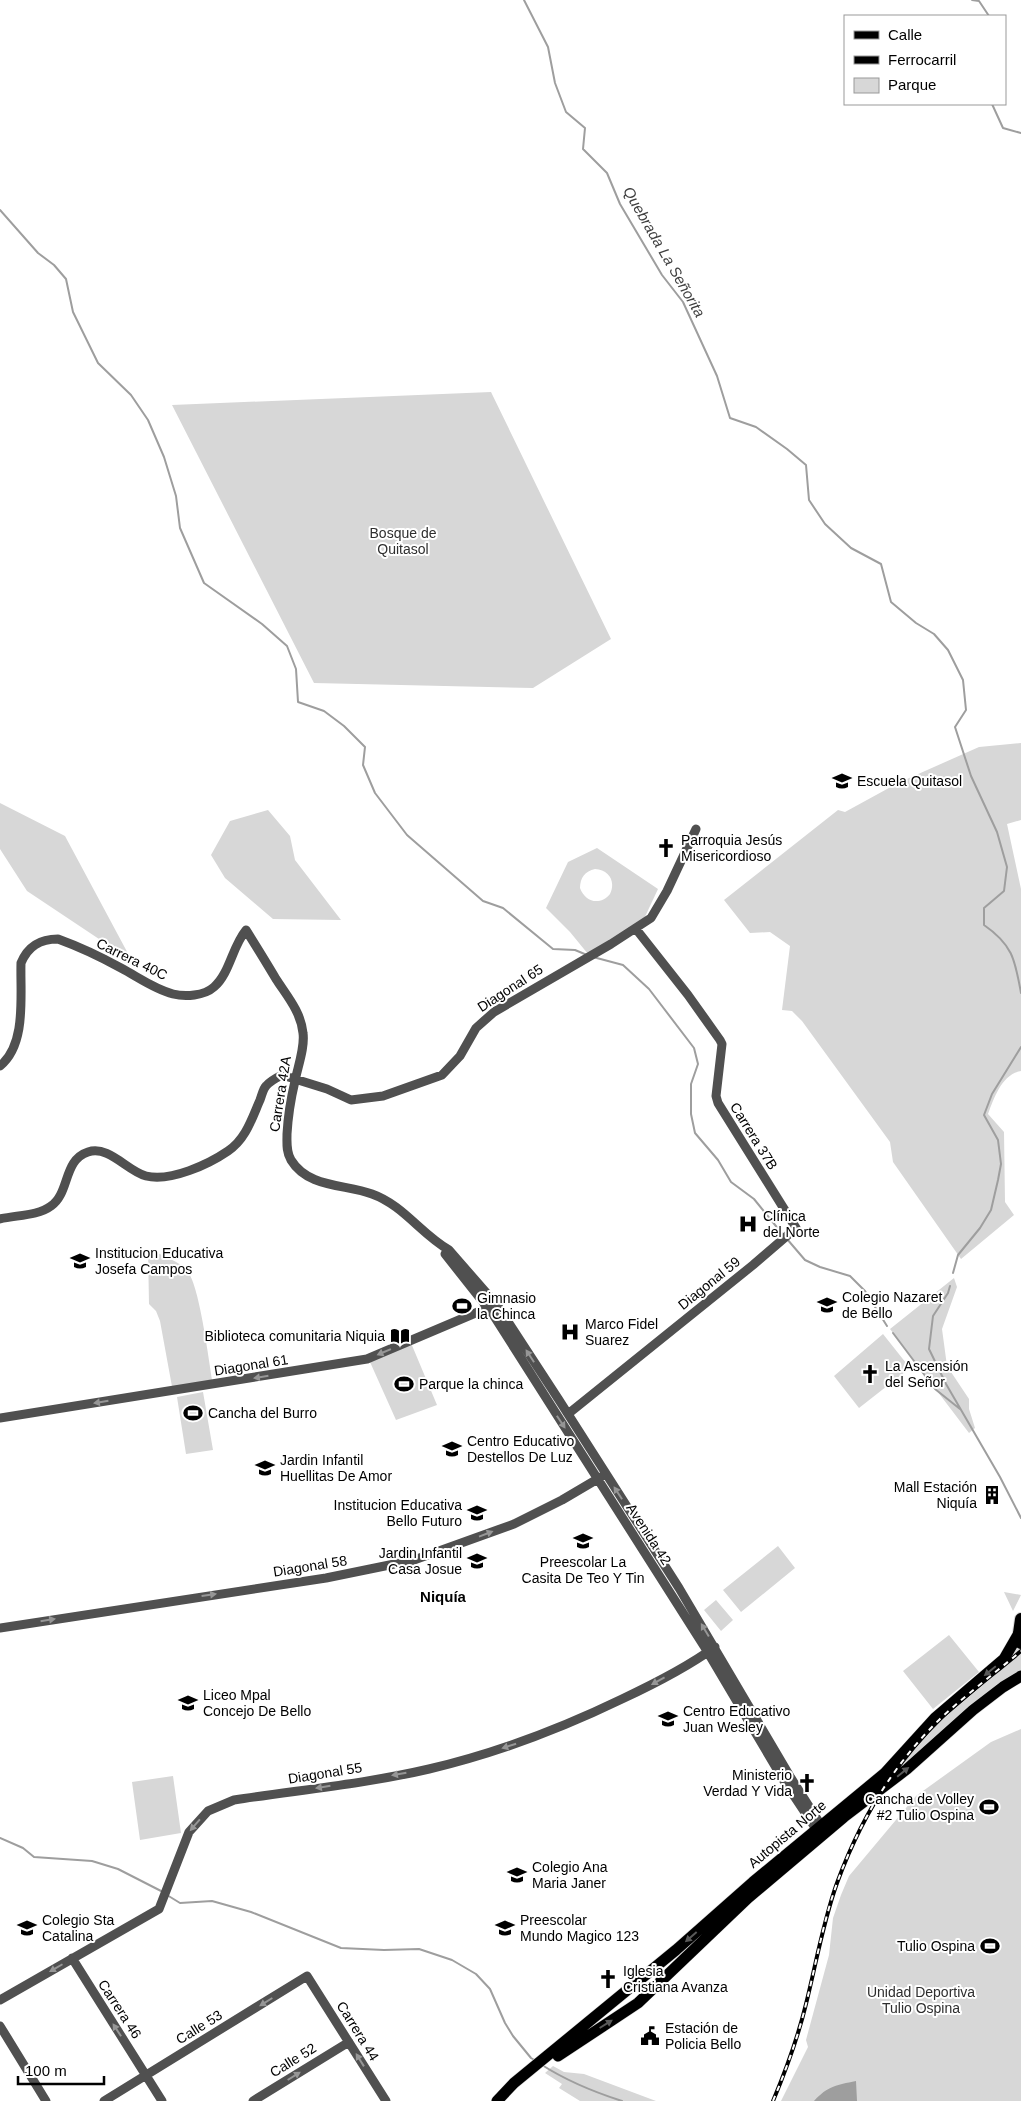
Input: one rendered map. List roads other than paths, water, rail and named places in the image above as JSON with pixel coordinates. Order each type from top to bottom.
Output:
[{"type":"highway","points":[[1020,1638],[1021,1619]]},
{"type":"main road","name":"Autopista Norte","points":[[563,2048],[638,2003],[748,1898],[889,1770],[922,1732],[960,1695],[1004,1659],[1020,1638]]},
{"type":"main road","name":"Autopista Norte","points":[[563,2048],[676,1950],[821,1831],[907,1769],[973,1710],[1003,1686],[1021,1676]]},
{"type":"main road","points":[[960,1695],[964,1705],[973,1710]]},
{"type":"main road","points":[[497,2101],[563,2048]]},
{"type":"main road","points":[[506,2101],[536,2069]]},
{"type":"street","name":"Diagonal 65","points":[[0,1219],[45,1210],[53,1205],[59,1199],[74,1162],[87,1152],[102,1151],[127,1167],[147,1176],[169,1175],[198,1167],[228,1151],[239,1141],[251,1120],[266,1086],[282,1075],[327,1089],[351,1100],[383,1096],[442,1075],[460,1056],[473,1031],[494,1012],[636,929],[653,915],[670,885],[696,829]]},
{"type":"street","name":"Carrera 37B","points":[[636,929],[688,995],[720,1040],[722,1044],[716,1096],[718,1103],[796,1228]]},
{"type":"street","name":"Carrera 40C","points":[[2,1064],[11,1054],[18,1033],[21,963],[24,954],[33,945],[48,939],[58,939],[173,994],[190,995],[208,992],[215,986],[225,972],[241,936],[246,930]]},
{"type":"street","name":"Carrera 42A","points":[[246,930],[292,1002],[302,1023],[304,1035],[290,1108],[287,1150],[290,1158],[297,1168],[317,1182],[371,1193],[383,1198],[413,1219],[445,1249]]},
{"type":"street","name":"Diagonal 59","points":[[568,1414],[796,1228]]},
{"type":"street","name":"Avenida 42","points":[[445,1249],[498,1305],[607,1474],[712,1649],[784,1781],[821,1831]]},
{"type":"street","name":"Avenida 42","points":[[445,1249],[487,1307],[598,1479],[712,1649]]},
{"type":"street","name":"Diagonal 61","points":[[0,1418],[367,1359],[487,1307],[498,1305]]},
{"type":"street","name":"Diagonal 58","points":[[0,1628],[326,1578],[414,1560],[514,1524],[607,1474]]},
{"type":"street","name":"Diagonal 55","points":[[0,2000],[159,1907],[189,1832],[208,1811],[217,1806],[234,1800],[428,1769],[483,1755],[576,1722],[647,1687],[712,1649]]},
{"type":"street","name":"Carrera 46","points":[[72,1958],[162,2101]]},
{"type":"street","name":"Calle 53","points":[[104,2101],[307,1976]]},
{"type":"street","name":"Carrera 44","points":[[307,1976],[386,2101]]},
{"type":"street","points":[[0,2026],[46,2101]]},
{"type":"street","name":"Calle 52","points":[[252,2101],[349,2042]]},
{"type":"waterway","name":"Quebrada La Señorita","points":[[524,0],[548,47],[555,83],[566,112],[585,128],[583,149],[607,173],[620,204],[662,275],[683,302],[717,376],[730,418],[756,427],[806,465],[809,500],[825,524],[851,548],[881,564],[891,602],[916,623],[934,634],[948,650],[963,680],[966,710],[955,727],[971,776],[997,832],[1007,867],[1004,891],[984,908],[984,925],[1001,939],[1011,954],[1017,971],[1021,993]]},
{"type":"waterway","points":[[972,0],[979,1],[988,15]]},
{"type":"waterway","points":[[992,105],[1003,128],[1021,133]]},
{"type":"waterway","points":[[0,210],[38,253],[54,265],[66,279],[73,312],[98,363],[131,395],[148,420],[164,457],[176,496],[180,528],[204,583],[262,624],[287,646],[296,669],[298,702],[324,711],[344,726],[365,747],[363,765],[375,793],[407,835],[483,901],[503,908],[553,949],[575,950],[587,955]]},
{"type":"waterway","points":[[593,957],[623,965],[649,989],[694,1048],[698,1064],[691,1084],[691,1114],[695,1133],[718,1160],[731,1182],[754,1199],[784,1236]]},
{"type":"waterway","name":"Quebrada La Señorita","points":[[953,1273],[958,1255],[980,1228],[991,1210],[1001,1164],[998,1140],[984,1115],[992,1094],[1021,1047]]},
{"type":"waterway","points":[[787,1239],[805,1260],[820,1267],[850,1276],[865,1291],[887,1326]]},
{"type":"waterway","name":"Quebrada La Señorita","points":[[950,1286],[948,1293],[933,1316],[929,1349],[946,1384],[1000,1477],[1021,1518]]},
{"type":"waterway","points":[[893,1333],[935,1389],[960,1409]]},
{"type":"waterway","points":[[0,1838],[23,1848],[34,1857],[92,1861],[118,1869],[163,1892]]},
{"type":"waterway","points":[[167,1895],[180,1903],[212,1901],[251,1912],[341,1948],[419,1949],[452,1960],[476,1974],[490,1989],[513,2036],[531,2058],[536,2061]]},
{"type":"waterway","points":[[542,2065],[581,2086],[622,2101]]},
{"type":"railway","points":[[773,2101],[799,2029],[832,1898],[846,1860],[868,1815],[894,1773],[925,1735],[952,1708],[1021,1651]]},
{"type":"place","name":"Escuela Quitasol","points":[[842,781]]},
{"type":"place","name":"Parroquia Jesús Misericordioso","points":[[666,848]]},
{"type":"place","name":"Clínica del Norte","points":[[748,1224]]},
{"type":"place","name":"Institucion Educativa Josefa Campos","points":[[80,1261]]},
{"type":"place","name":"Colegio Nazaret de Bello","points":[[827,1305]]},
{"type":"place","name":"Gimnasio la Chinca","points":[[462,1306]]},
{"type":"place","name":"Marco Fidel Suarez","points":[[570,1332]]},
{"type":"place","name":"Biblioteca comunitaria Niquia","points":[[400,1336]]},
{"type":"place","name":"La Ascensión del Señor","points":[[870,1374]]},
{"type":"place","name":"Parque la chinca","points":[[404,1384]]},
{"type":"place","name":"Cancha del Burro","points":[[193,1413]]},
{"type":"place","name":"Centro Educativo Destellos De Luz","points":[[452,1449]]},
{"type":"place","name":"Jardin Infantil Huellitas De Amor","points":[[265,1468]]},
{"type":"place","name":"Mall Estación Niquía","points":[[992,1495]]},
{"type":"place","name":"Institucion Educativa Bello Futuro","points":[[477,1513]]},
{"type":"place","name":"Preescolar La Casita De Teo Y Tin","points":[[583,1541]]},
{"type":"place","name":"Jardin Infantil Casa Josue","points":[[477,1561]]},
{"type":"place","name":"Liceo Mpal Concejo De Bello","points":[[188,1703]]},
{"type":"place","name":"Centro Educativo Juan Wesley","points":[[668,1719]]},
{"type":"place","name":"Ministerio Verdad Y Vida","points":[[807,1783]]},
{"type":"place","name":"Cancha de Volley #2 Tulio Ospina","points":[[989,1807]]},
{"type":"place","name":"Colegio Ana Maria Janer","points":[[517,1875]]},
{"type":"place","name":"Colegio Sta Catalina","points":[[27,1928]]},
{"type":"place","name":"Preescolar Mundo Magico 123","points":[[505,1928]]},
{"type":"place","name":"Tulio Ospina","points":[[990,1946]]},
{"type":"place","name":"Iglesia Cristiana Avanza","points":[[608,1979]]},
{"type":"place","name":"Estación de Policia Bello","points":[[650,2036]]},
{"type":"district","name":"Niquía","points":[[443,1597]]},
{"type":"park label","name":"Bosque de Quitasol","points":[[403,542]]},
{"type":"park label","name":"Unidad Deportiva Tulio Ospina","points":[[921,2000]]}]
